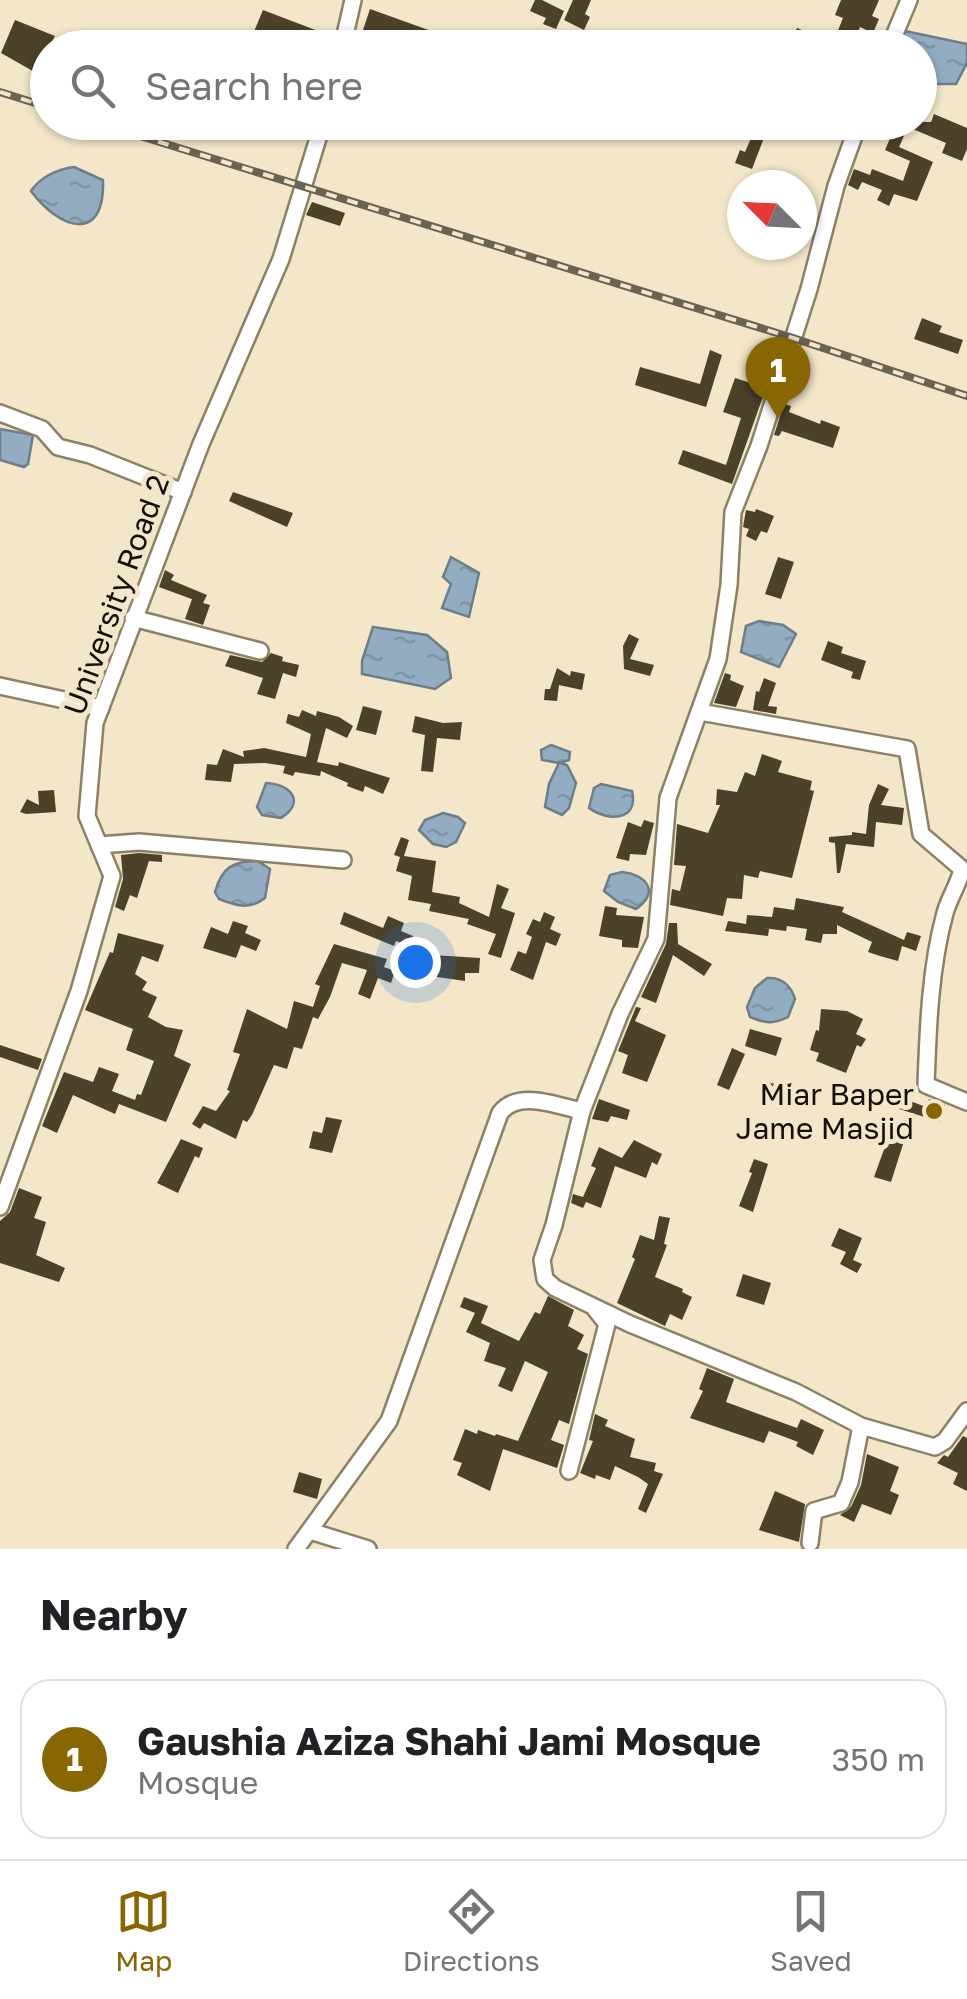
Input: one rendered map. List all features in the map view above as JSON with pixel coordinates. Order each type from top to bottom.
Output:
[{"type":"street","points":[[346,30],[353,0]]},
{"type":"street","points":[[897,30],[908,0]]},
{"type":"street","name":"University Road 2","points":[[0,1207],[79,991],[112,876],[86,816],[95,724],[182,492],[281,259],[318,140]]},
{"type":"street","points":[[853,140],[760,446],[733,512],[729,584],[718,659],[668,798],[656,940],[620,1014],[582,1111],[542,1260],[545,1279],[555,1288],[796,1392],[861,1426],[935,1448],[967,1411]]},
{"type":"street","points":[[0,413],[42,428],[58,448],[90,455],[182,492]]},
{"type":"street","points":[[133,618],[260,651]]},
{"type":"street","points":[[0,686],[101,708]]},
{"type":"street","points":[[700,712],[907,749],[921,834],[962,869],[946,910],[936,960],[926,1084],[967,1102]]},
{"type":"street","points":[[99,845],[139,842],[343,860]]},
{"type":"street","points":[[296,1549],[389,1421],[500,1113],[520,1099],[582,1111]]},
{"type":"street","points":[[569,1471],[607,1324],[593,1306]]},
{"type":"street","points":[[810,1544],[814,1511],[841,1503],[850,1482],[861,1426]]},
{"type":"street","points":[[310,1530],[368,1549]]},
{"type":"water","points":[[937,38],[967,44],[967,63],[956,84],[937,84]]},
{"type":"water","points":[[74,167],[103,180],[97,214],[78,224],[54,214],[31,191],[50,174]]},
{"type":"water","points":[[0,429],[33,435],[28,464],[24,467],[0,460]]},
{"type":"water","points":[[451,557],[479,573],[469,617],[442,608],[451,584],[443,577]]},
{"type":"water","points":[[759,621],[783,625],[796,634],[779,667],[741,652],[746,626]]},
{"type":"water","points":[[373,627],[427,635],[447,652],[451,678],[435,689],[362,674]]},
{"type":"water","points":[[551,745],[570,752],[569,760],[560,763],[567,765],[576,783],[569,808],[562,815],[545,807],[549,784],[559,763],[542,760],[541,750]]},
{"type":"water","points":[[266,783],[282,787],[292,795],[293,806],[281,818],[262,815],[257,807]]},
{"type":"water","points":[[601,784],[632,791],[631,808],[613,817],[589,808],[594,788]]},
{"type":"water","points":[[443,813],[465,823],[456,842],[446,847],[433,844],[419,830],[425,820]]},
{"type":"water","points":[[258,861],[270,869],[265,898],[243,906],[219,899],[215,892],[225,871],[235,864]]},
{"type":"water","points":[[622,872],[647,884],[648,896],[636,909],[604,891],[610,875]]},
{"type":"water","points":[[767,978],[785,983],[795,999],[788,1017],[778,1021],[750,1017],[747,1007],[755,988]]},
{"type":"building","points":[[535,0],[564,11],[556,29],[543,24],[546,18],[530,11]]},
{"type":"building","points":[[573,0],[591,0],[584,30],[564,20]]},
{"type":"building","points":[[841,0],[879,0],[872,16],[879,19],[874,30],[838,30],[843,18],[835,15]]},
{"type":"building","points":[[370,9],[428,30],[363,30]]},
{"type":"building","points":[[263,10],[315,30],[255,30]]},
{"type":"building","points":[[15,20],[40,30],[30,30],[30,69],[1,53]]},
{"type":"building","points":[[937,115],[967,128],[967,149],[962,161],[942,153],[946,143],[937,139]]},
{"type":"building","points":[[750,140],[763,140],[752,169],[735,163],[740,150],[745,152]]},
{"type":"building","points":[[889,140],[902,140],[899,147],[933,162],[917,201],[894,194],[889,206],[877,200],[882,190],[862,182],[858,190],[848,185],[854,169],[870,175],[872,169],[903,181],[910,161],[885,150]]},
{"type":"building","points":[[312,202],[345,213],[340,226],[306,215]]},
{"type":"building","points":[[922,318],[942,326],[939,332],[963,340],[958,354],[914,339]]},
{"type":"building","points":[[710,350],[722,355],[706,407],[635,385],[640,367],[700,384]]},
{"type":"building","points":[[735,378],[766,388],[732,484],[678,464],[683,450],[726,465],[741,418],[723,412]]},
{"type":"building","points":[[784,404],[791,406],[789,412],[840,427],[833,448],[782,431],[779,436],[774,435]]},
{"type":"building","points":[[233,492],[293,513],[287,527],[229,501]]},
{"type":"building","points":[[756,509],[774,516],[767,533],[761,531],[756,541],[746,536],[749,529],[743,527],[746,510]]},
{"type":"building","points":[[778,557],[794,562],[781,599],[765,594]]},
{"type":"building","points":[[165,570],[174,575],[171,580],[207,595],[203,603],[210,605],[203,625],[185,619],[192,599],[159,587]]},
{"type":"building","points":[[629,634],[639,639],[630,659],[654,665],[650,676],[624,669],[623,646]]},
{"type":"building","points":[[828,641],[843,647],[841,653],[866,661],[860,680],[851,678],[853,672],[821,660]]},
{"type":"building","points":[[271,653],[283,657],[282,661],[299,665],[296,677],[283,673],[275,699],[257,694],[263,678],[225,666],[230,655],[262,662]]},
{"type":"building","points":[[557,668],[570,676],[571,671],[585,674],[582,690],[559,685],[557,701],[544,700],[545,689],[550,689]]},
{"type":"building","points":[[725,673],[744,686],[736,707],[714,703]]},
{"type":"building","points":[[764,678],[776,683],[768,706],[777,707],[776,714],[753,710],[756,691],[759,692]]},
{"type":"building","points":[[363,706],[382,711],[376,735],[356,730]]},
{"type":"building","points":[[302,710],[316,716],[317,711],[339,717],[353,726],[347,738],[326,728],[317,762],[338,766],[339,762],[390,778],[383,794],[365,786],[363,792],[321,771],[320,776],[295,772],[293,776],[283,773],[285,766],[265,763],[234,764],[231,782],[205,780],[207,764],[217,765],[223,749],[244,757],[243,751],[264,748],[306,757],[311,734],[286,723],[288,714],[299,717]]},
{"type":"building","points":[[415,716],[443,723],[462,722],[460,740],[437,738],[433,772],[421,771],[425,735],[412,732]]},
{"type":"building","points":[[762,754],[782,761],[778,772],[812,781],[810,790],[814,791],[792,878],[760,871],[758,878],[744,875],[742,899],[727,898],[723,916],[670,905],[672,889],[680,891],[686,866],[674,865],[677,824],[708,833],[720,805],[716,805],[717,789],[737,792],[745,772],[755,776]]},
{"type":"building","points":[[878,784],[889,789],[881,805],[904,808],[902,825],[876,822],[874,847],[846,844],[837,873],[835,843],[829,842],[829,837],[852,832],[866,834],[869,805]]},
{"type":"building","points":[[54,790],[56,812],[20,812],[27,799],[39,805],[38,791]]},
{"type":"building","points":[[644,820],[654,823],[646,855],[630,854],[629,861],[616,858],[628,822],[641,827]]},
{"type":"building","points":[[401,837],[409,840],[404,856],[436,861],[432,892],[460,897],[459,903],[489,917],[497,884],[509,889],[501,908],[515,913],[501,958],[488,954],[496,934],[467,924],[469,919],[429,911],[431,904],[408,900],[412,876],[396,871],[400,857],[394,855]]},
{"type":"building","points":[[121,855],[162,855],[162,862],[149,861],[137,898],[130,895],[124,911],[115,907],[123,879]]},
{"type":"building","points":[[796,898],[844,907],[842,912],[904,940],[907,932],[921,936],[916,951],[902,946],[898,961],[880,956],[868,952],[872,942],[837,925],[837,934],[823,934],[821,943],[805,940],[807,929],[787,926],[786,931],[763,928],[769,929],[768,936],[725,931],[728,921],[746,924],[747,915],[772,917],[774,907],[794,910]]},
{"type":"building","points":[[605,906],[617,908],[616,915],[644,917],[638,948],[622,947],[622,940],[599,936]]},
{"type":"building","points":[[344,912],[383,928],[388,916],[404,923],[401,931],[413,936],[409,946],[396,941],[394,946],[340,924]]},
{"type":"building","points":[[544,912],[555,917],[550,929],[561,934],[556,946],[546,942],[533,980],[510,970],[518,951],[526,954],[532,937],[526,934],[533,919],[540,922]]},
{"type":"building","points":[[233,921],[248,926],[245,933],[261,940],[256,951],[241,945],[236,958],[203,948],[211,927],[228,934]]},
{"type":"building","points":[[669,923],[677,923],[678,944],[712,964],[704,976],[673,955],[656,1003],[641,997],[666,944]]},
{"type":"building","points":[[118,933],[164,945],[158,962],[142,956],[135,974],[147,982],[142,990],[157,997],[148,1017],[166,1027],[183,1030],[174,1056],[191,1064],[166,1122],[119,1104],[115,1114],[73,1095],[57,1133],[42,1126],[64,1072],[93,1082],[99,1067],[119,1074],[112,1091],[135,1100],[137,1094],[141,1095],[154,1061],[126,1050],[133,1029],[85,1010],[110,952],[113,953]]},
{"type":"building","points":[[334,944],[387,959],[384,967],[395,971],[391,983],[378,978],[370,999],[358,994],[367,970],[342,963],[330,997],[318,1019],[313,1017],[302,1049],[294,1047],[287,1069],[274,1065],[252,1115],[247,1122],[243,1120],[236,1139],[204,1123],[200,1129],[192,1124],[203,1106],[216,1111],[230,1091],[227,1090],[240,1054],[233,1052],[247,1009],[287,1029],[294,1001],[313,1007],[320,986],[315,984]]},
{"type":"building","points":[[432,955],[480,958],[479,973],[465,973],[465,981],[430,976]]},
{"type":"building","points":[[636,1007],[641,1008],[635,1021],[666,1035],[647,1082],[622,1073],[628,1055],[618,1051]]},
{"type":"building","points":[[821,1009],[847,1011],[863,1019],[856,1034],[866,1039],[861,1047],[857,1045],[846,1073],[816,1061],[819,1053],[810,1050],[816,1030],[819,1031]]},
{"type":"building","points":[[750,1029],[782,1038],[776,1056],[745,1046]]},
{"type":"building","points":[[0,1045],[42,1059],[38,1070],[0,1057]]},
{"type":"building","points":[[732,1048],[745,1054],[729,1090],[717,1085]]},
{"type":"building","points":[[768,1082],[817,1091],[813,1106],[764,1094]]},
{"type":"building","points":[[897,1096],[926,1107],[929,1099],[945,1105],[940,1122],[893,1107]]},
{"type":"building","points":[[599,1099],[630,1110],[627,1120],[611,1116],[608,1122],[592,1119]]},
{"type":"building","points":[[326,1117],[342,1120],[332,1153],[309,1148],[313,1131],[322,1133]]},
{"type":"building","points":[[890,1133],[905,1138],[891,1182],[874,1177]]},
{"type":"building","points":[[181,1139],[203,1148],[199,1158],[195,1156],[178,1193],[157,1183]]},
{"type":"building","points":[[634,1140],[662,1154],[657,1165],[652,1162],[646,1178],[615,1166],[601,1208],[586,1202],[583,1208],[571,1203],[573,1194],[583,1197],[596,1168],[591,1166],[599,1147],[622,1158]]},
{"type":"building","points":[[754,1159],[768,1164],[753,1212],[739,1206]]},
{"type":"building","points":[[19,1188],[42,1197],[34,1218],[46,1222],[36,1255],[65,1268],[59,1282],[0,1263],[0,1221],[10,1212]]},
{"type":"building","points":[[659,1216],[670,1218],[664,1244],[667,1245],[655,1277],[692,1297],[682,1320],[670,1314],[665,1326],[617,1303],[640,1235],[654,1240]]},
{"type":"building","points":[[839,1228],[862,1238],[853,1260],[862,1264],[857,1273],[840,1264],[846,1252],[831,1246]]},
{"type":"building","points":[[743,1274],[771,1283],[764,1305],[736,1296]]},
{"type":"building","points":[[548,1296],[574,1310],[568,1326],[584,1335],[577,1349],[588,1354],[569,1424],[559,1420],[551,1440],[564,1445],[557,1468],[503,1449],[490,1491],[457,1475],[462,1463],[453,1460],[465,1429],[518,1441],[548,1372],[525,1361],[512,1392],[498,1386],[506,1368],[484,1361],[490,1343],[466,1332],[475,1313],[460,1307],[464,1297],[488,1306],[481,1323],[519,1341],[535,1312],[540,1314]]},
{"type":"building","points":[[707,1368],[734,1379],[726,1402],[797,1428],[801,1419],[824,1430],[813,1455],[796,1446],[798,1442],[769,1431],[764,1443],[690,1418],[703,1391],[699,1389]]},
{"type":"building","points":[[595,1414],[608,1420],[605,1426],[635,1439],[630,1457],[656,1463],[654,1471],[663,1474],[646,1513],[638,1509],[648,1484],[638,1477],[615,1466],[610,1480],[580,1473],[593,1441],[589,1440]]},
{"type":"building","points":[[963,1436],[967,1438],[967,1491],[953,1484],[958,1473],[937,1463],[944,1455],[948,1457]]},
{"type":"building","points":[[867,1454],[899,1467],[890,1491],[899,1495],[891,1515],[862,1504],[854,1522],[840,1515],[851,1507],[861,1485]]},
{"type":"building","points":[[299,1472],[322,1479],[317,1499],[293,1492]]},
{"type":"building","points":[[775,1491],[805,1504],[799,1542],[759,1530]]},
{"type":"railway","points":[[0,92],[30,101]]},
{"type":"railway","points":[[153,140],[793,338],[967,396]]},
{"type":"place","name":"Gaushia Aziza Shahi Jami Mosque","points":[[778,419]]},
{"type":"place","name":"Miar Baper Jame Masjid","points":[[934,1111]]}]
